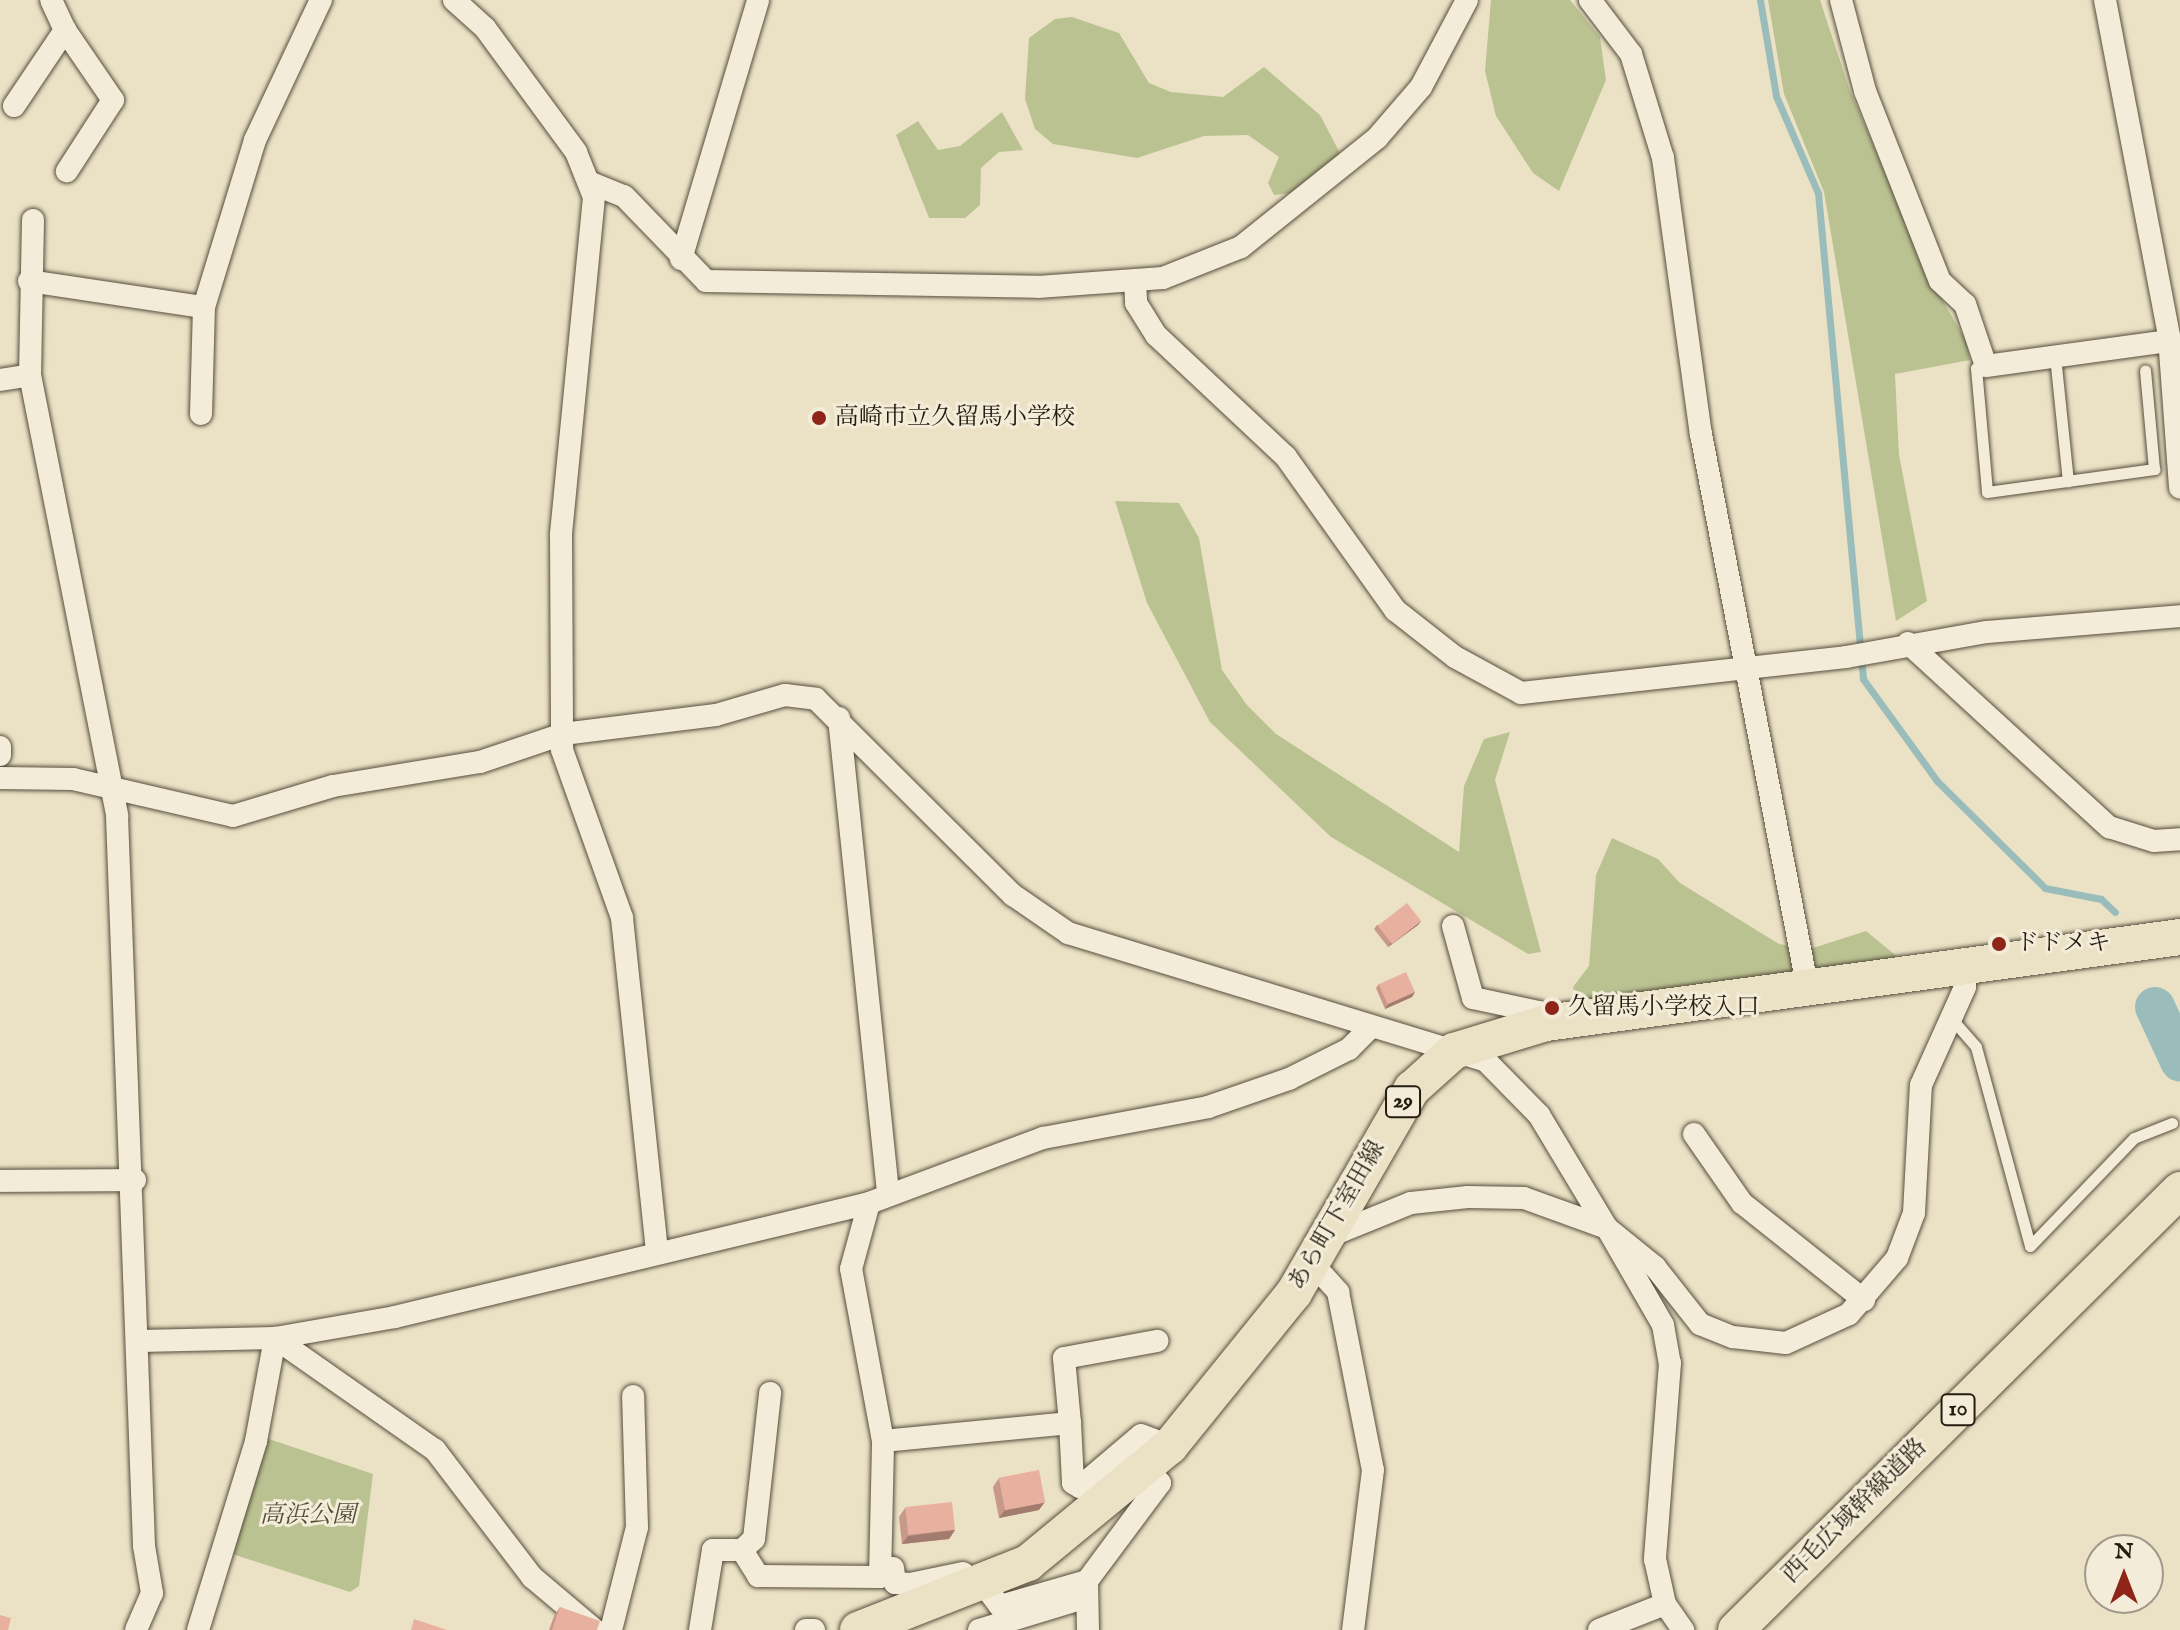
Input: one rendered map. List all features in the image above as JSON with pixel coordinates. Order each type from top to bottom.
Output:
[{"type":"main road","name":"あら町下室田線","points":[[858,1630],[993,1580],[1074,1531],[1158,1457],[1225,1387],[1322,1249],[1403,1102],[1454,1051],[1546,1023],[1808,990],[2180,937]]},
{"type":"main road","name":"西毛広域幹線道路","points":[[1736,1630],[2180,1190]]},
{"type":"street","points":[[51,0],[65,30],[113,100],[67,171]]},
{"type":"street","points":[[201,414],[204,307],[255,140],[321,0]]},
{"type":"street","points":[[454,0],[485,28],[591,183],[594,209],[561,535],[562,750],[622,918],[657,1249]]},
{"type":"street","points":[[681,259],[758,0]]},
{"type":"street","points":[[591,183],[624,196],[681,259],[706,281],[1038,287],[1135,281],[1190,270],[1241,247],[1336,174],[1421,87],[1467,0]]},
{"type":"street","points":[[1590,0],[1631,54],[1660,144],[1701,434],[1808,990]]},
{"type":"street","points":[[1841,0],[1865,91],[1940,281],[1965,304],[1986,366],[2169,341]]},
{"type":"street","points":[[2105,0],[2169,341],[2180,488]]},
{"type":"street","points":[[14,106],[65,30]]},
{"type":"street","points":[[33,220],[29,281],[30,375],[114,790],[135,1180],[144,1546],[152,1593],[136,1630]]},
{"type":"street","points":[[29,281],[204,307]]},
{"type":"street","points":[[1135,281],[1136,303],[1156,335],[1259,427],[1395,610],[1455,657],[1508,688],[1536,694],[1846,657],[1908,643],[2180,616]]},
{"type":"street","points":[[0,380],[30,375]]},
{"type":"street","points":[[1908,643],[2095,817],[2139,838],[2180,839]]},
{"type":"street","points":[[0,778],[73,779],[114,790],[253,814],[333,786],[480,762],[563,734],[716,715],[785,695],[816,699],[839,718],[1013,895],[1050,923],[1486,1061],[1509,1079],[1607,1228],[1663,1325],[1670,1363],[1655,1485],[1655,1559],[1665,1604],[1683,1630]]},
{"type":"street","points":[[742,1550],[758,1576],[880,1577],[883,1441],[851,1269],[878,1197],[839,718]]},
{"type":"street","points":[[0,747],[0,755]]},
{"type":"street","points":[[1453,926],[1473,998],[1539,1012],[1546,1023]]},
{"type":"street","points":[[1353,1630],[1373,1470],[1338,1292],[1322,1249],[1411,1203],[1468,1197],[1549,1203],[1607,1228],[1655,1267],[1700,1324],[1733,1337],[1786,1343],[1816,1334],[1864,1300],[1897,1258],[1914,1213],[1921,1085],[1951,1017],[1965,968]]},
{"type":"street","points":[[140,1341],[275,1338],[395,1317],[657,1249],[878,1197],[1043,1138],[1222,1102],[1349,1049],[1371,1027]]},
{"type":"street","points":[[1694,1134],[1742,1203],[1864,1300]]},
{"type":"street","points":[[0,1181],[135,1180]]},
{"type":"street","points":[[198,1630],[256,1441],[275,1338]]},
{"type":"street","points":[[275,1338],[435,1450],[532,1577],[595,1630]]},
{"type":"street","points":[[1088,1630],[1087,1589],[1104,1550],[1156,1494],[1160,1483],[1158,1457],[1141,1435],[1080,1487],[1073,1483],[1064,1358],[1157,1341]]},
{"type":"street","points":[[700,1630],[713,1550],[742,1550],[754,1539],[770,1393]]},
{"type":"street","points":[[611,1630],[637,1527],[633,1396]]},
{"type":"street","points":[[883,1441],[1070,1423]]},
{"type":"street","points":[[893,1568],[895,1583],[910,1584],[981,1569],[993,1580],[1000,1606],[1087,1589]]},
{"type":"street","points":[[979,1630],[1006,1626],[1087,1589]]},
{"type":"street","points":[[1599,1630],[1665,1604]]},
{"type":"street","points":[[806,1630],[814,1630]]},
{"type":"lane","points":[[2055,356],[2068,481]]},
{"type":"lane","points":[[1986,366],[1976,368],[1987,492],[2154,469],[2145,370]]},
{"type":"lane","points":[[1951,1017],[1976,1047],[2030,1246],[2134,1138],[2172,1123]]},
{"type":"green space","points":[[1491,0],[1570,0],[1600,37],[1606,80],[1559,191],[1533,173],[1496,116],[1485,71]]},
{"type":"green space","points":[[1768,0],[1820,0],[1850,91],[1933,284],[1966,341],[1970,360],[1895,374],[1899,455],[1927,601],[1896,621],[1824,192],[1784,94]]},
{"type":"green space","points":[[1072,17],[1119,33],[1149,83],[1171,92],[1223,97],[1264,67],[1320,115],[1340,153],[1334,166],[1291,193],[1274,195],[1268,183],[1279,157],[1248,135],[1204,136],[1137,158],[1053,144],[1035,129],[1025,99],[1029,38],[1055,19]]},
{"type":"green space","points":[[1002,112],[1023,150],[999,152],[981,168],[980,205],[965,218],[929,218],[896,135],[918,121],[938,150],[960,146]]},
{"type":"green space","points":[[1115,501],[1179,503],[1199,538],[1222,670],[1247,705],[1276,734],[1459,852],[1464,786],[1484,739],[1510,732],[1495,780],[1541,952],[1528,954],[1331,837],[1210,722],[1147,603]]},
{"type":"green space","points":[[1612,838],[1658,859],[1680,883],[1779,944],[1810,949],[1866,931],[1899,958],[1578,1007],[1573,987],[1589,966],[1596,875]]},
{"type":"green space","name":"高浜公園","points":[[263,1437],[373,1474],[359,1586],[350,1592],[226,1552]]},
{"type":"building","points":[[1407,903],[1421,921],[1392,944],[1378,926]]},
{"type":"building","points":[[1406,972],[1415,992],[1388,1004],[1379,984]]},
{"type":"building","points":[[1039,1470],[1045,1502],[1005,1510],[999,1478]]},
{"type":"building","points":[[952,1502],[955,1530],[908,1535],[905,1507]]},
{"type":"building","points":[[560,1607],[600,1621],[597,1630],[552,1630]]},
{"type":"building","points":[[0,1615],[11,1618],[8,1630],[0,1630]]},
{"type":"building","points":[[414,1619],[447,1630],[411,1630]]},
{"type":"waterway","points":[[1760,0],[1776,96],[1818,193],[1863,679],[1937,781],[2045,888],[2101,899],[2115,912]]},
{"type":"waterway","points":[[2155,1007],[2180,1061]]},
{"type":"place","name":"高崎市立久留馬小学校","points":[[819,418]]},
{"type":"place","name":"ドドメキ","points":[[1999,944]]},
{"type":"place","name":"久留馬小学校入口","points":[[1552,1008]]}]
